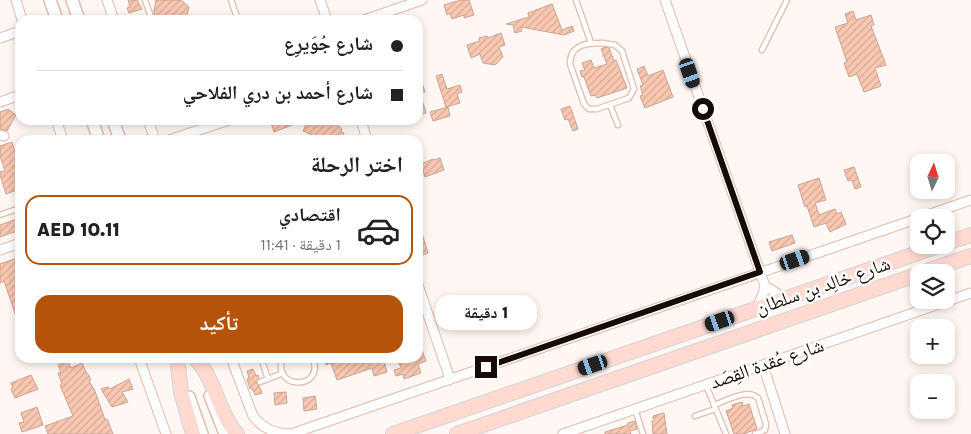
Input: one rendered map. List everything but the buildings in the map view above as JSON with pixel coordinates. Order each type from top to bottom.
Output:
[{"type":"main road","points":[[955,240],[971,235]]},
{"type":"main road","name":"شارع خالِد بن سلطان","points":[[393,434],[916,254]]},
{"type":"main road","points":[[948,264],[971,256]]},
{"type":"main road","name":"شارع خالِد بن سلطان","points":[[458,434],[910,277]]},
{"type":"main road","points":[[176,363],[181,392],[193,434]]},
{"type":"main road","points":[[200,363],[208,374],[224,414],[237,434]]},
{"type":"street","points":[[16,0],[20,15]]},
{"type":"street","points":[[50,0],[55,15]]},
{"type":"street","points":[[72,0],[77,15]]},
{"type":"street","points":[[107,0],[112,15]]},
{"type":"street","points":[[320,0],[325,15]]},
{"type":"street","points":[[378,15],[422,0]]},
{"type":"street","points":[[665,0],[760,272],[764,286],[757,308]]},
{"type":"street","points":[[0,38],[15,33]]},
{"type":"street","points":[[0,102],[15,97]]},
{"type":"street","points":[[184,135],[214,125]]},
{"type":"street","points":[[945,209],[971,200]]},
{"type":"street","points":[[233,363],[245,387],[252,416],[258,423],[274,432],[291,434],[910,221]]},
{"type":"street","points":[[0,250],[15,245]]},
{"type":"street","points":[[764,286],[786,299]]},
{"type":"street","name":"شارع عُقدة القِصَد","points":[[562,434],[971,294]]},
{"type":"street","points":[[423,300],[450,379]]},
{"type":"street","points":[[141,363],[166,434]]},
{"type":"street","points":[[176,363],[202,434]]},
{"type":"street","points":[[198,363],[225,434]]},
{"type":"street","points":[[763,365],[785,434]]},
{"type":"lane","points":[[145,0],[150,15]]},
{"type":"lane","points":[[231,0],[236,15]]},
{"type":"lane","points":[[576,0],[591,43]]},
{"type":"lane","points":[[762,50],[788,0]]},
{"type":"lane","points":[[591,43],[609,44],[619,48],[624,56],[634,86],[634,92],[629,98],[593,110],[586,107],[570,64],[570,59],[575,49],[584,44],[591,43]]},
{"type":"lane","points":[[610,105],[618,125]]},
{"type":"lane","points":[[0,215],[15,210]]},
{"type":"lane","points":[[262,363],[268,379]]},
{"type":"lane","points":[[282,363],[283,374],[293,382],[299,383],[311,377],[315,372],[315,363]]},
{"type":"lane","points":[[260,382],[283,374]]},
{"type":"lane","points":[[706,385],[726,434]]},
{"type":"lane","points":[[695,416],[746,394],[756,395],[766,424],[765,430],[755,434]]},
{"type":"lane","points":[[635,409],[643,434]]},
{"type":"route","points":[[486,367],[760,272],[703,109]]}]
